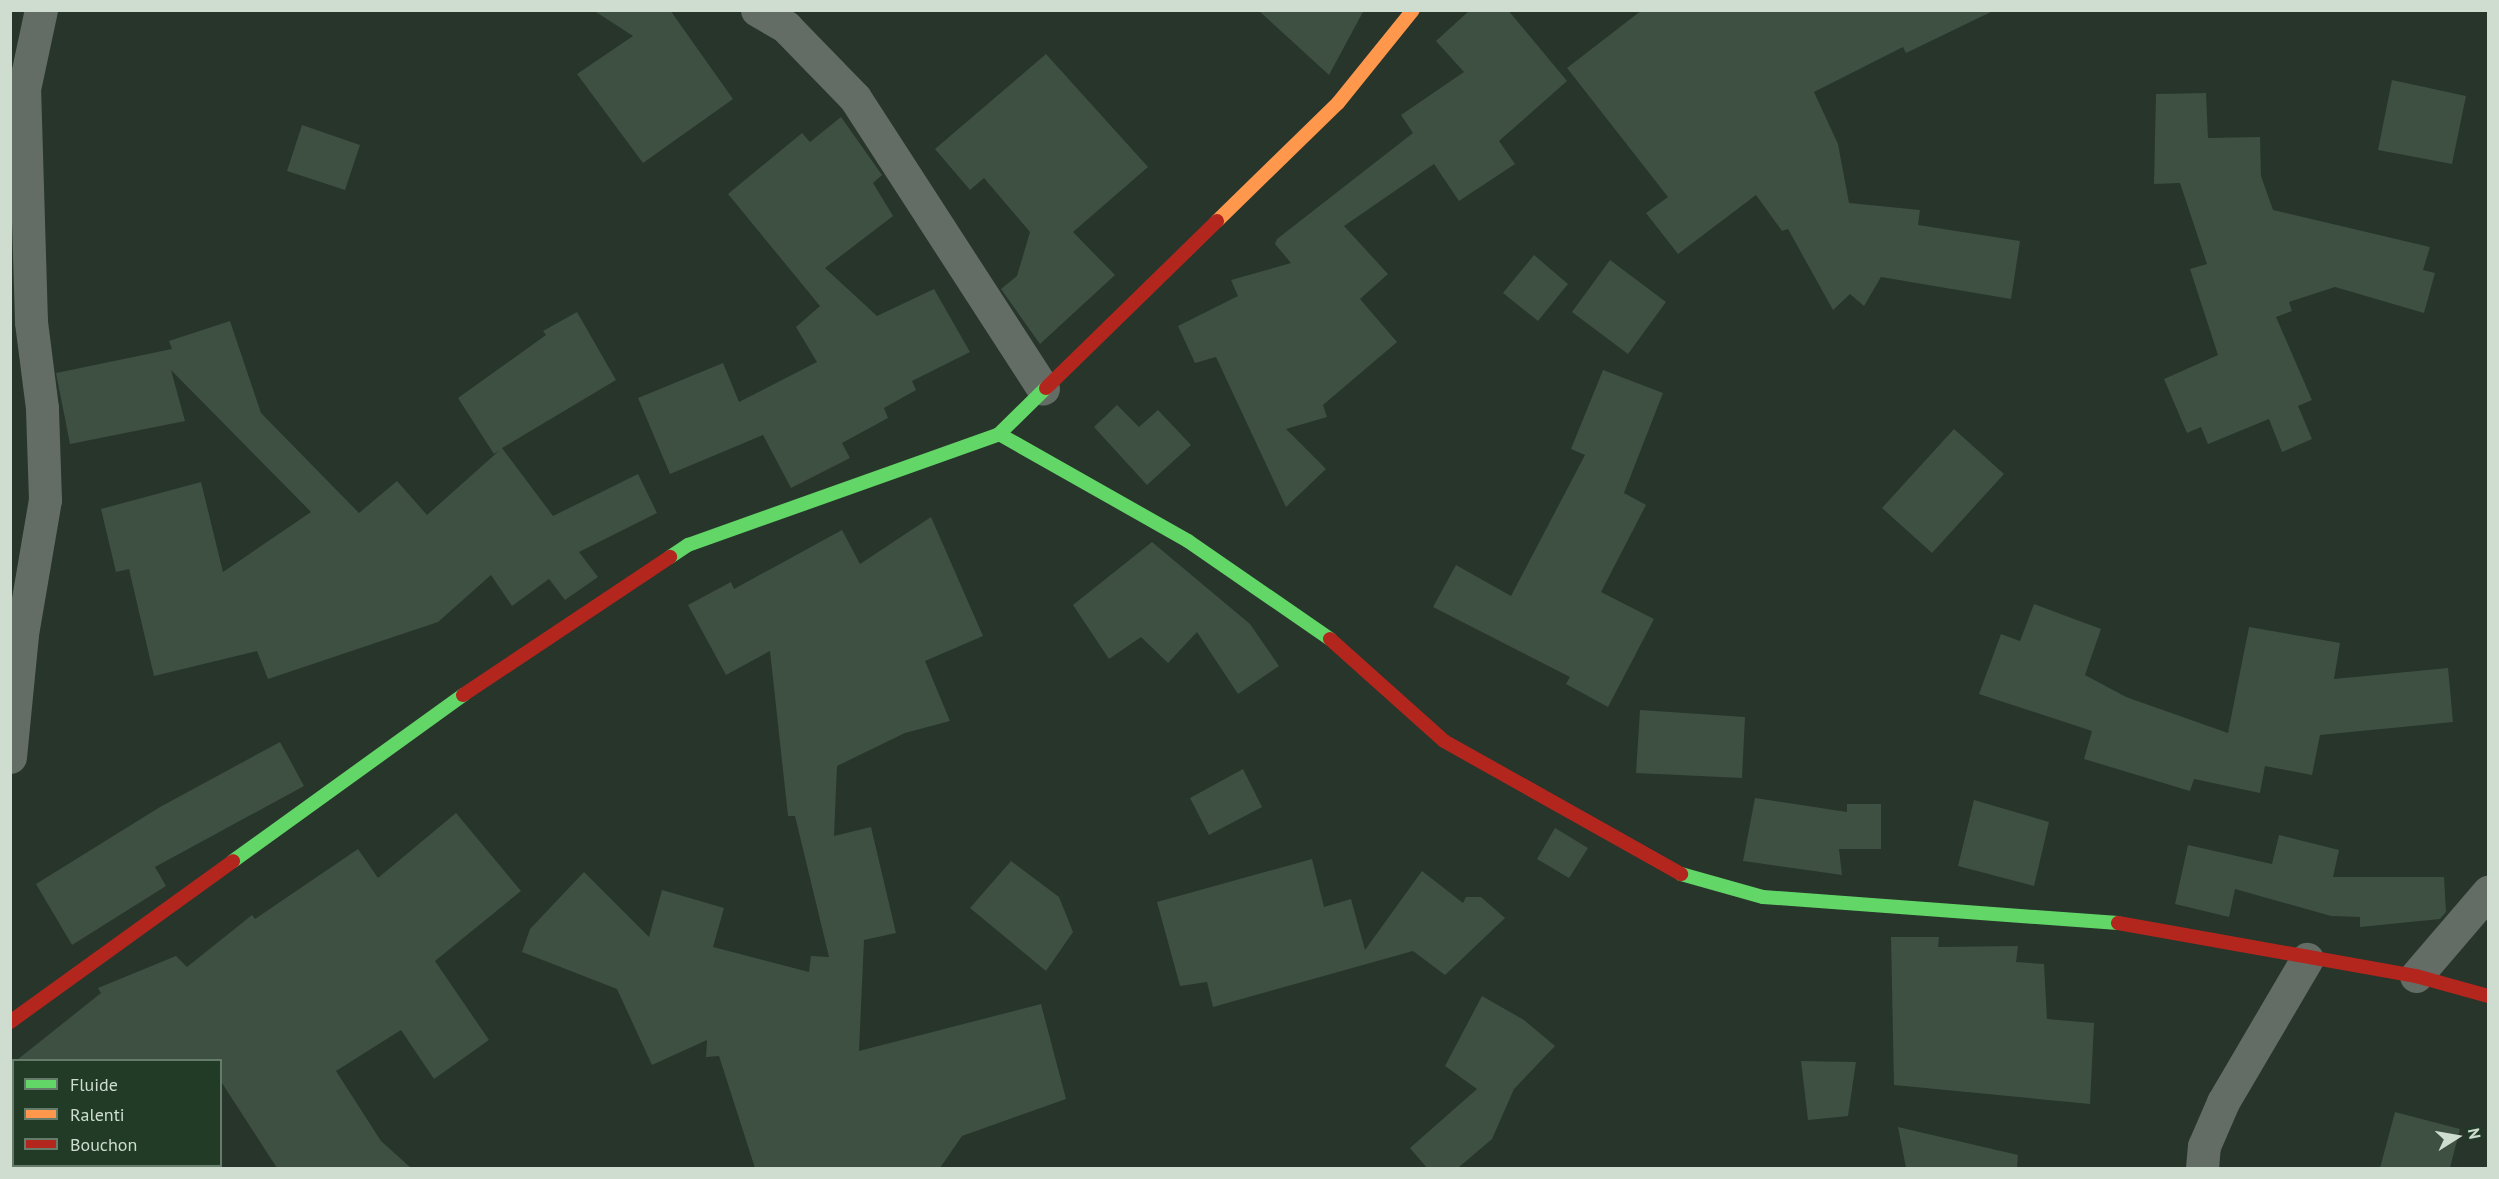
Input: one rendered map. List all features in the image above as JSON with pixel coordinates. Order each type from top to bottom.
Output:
[{"type":"street","points":[[10,757],[22,634],[45,500],[42,408],[31,322],[24,89],[41,10]]},
{"type":"street","points":[[757,10],[786,27],[855,98],[1043,389]]},
{"type":"street","points":[[10,1022],[509,662],[688,545],[999,434],[1338,103],[1413,10]]},
{"type":"street","points":[[999,434],[1188,541],[1324,634],[1444,741],[1667,870],[1763,897],[2149,925],[2307,959],[2416,976],[2488,996]]},
{"type":"street","points":[[2416,976],[2488,892]]},
{"type":"street","points":[[2202,1168],[2204,1146],[2223,1102],[2307,959]]},
{"type":"building","points":[[593,10],[670,10],[733,99],[643,163],[577,74],[633,36]]},
{"type":"building","points":[[1258,10],[1364,10],[1329,75]]},
{"type":"building","points":[[1470,10],[1508,10],[1567,81],[1499,141],[1515,164],[1459,201],[1434,164],[1344,226],[1388,274],[1360,299],[1397,342],[1323,405],[1327,417],[1286,429],[1326,469],[1286,507],[1216,357],[1195,363],[1178,326],[1238,296],[1231,280],[1291,263],[1275,244],[1277,239],[1413,133],[1401,115],[1464,72],[1436,41]]},
{"type":"building","points":[[1642,10],[1995,10],[1906,53],[1903,47],[1814,92],[1838,144],[1849,203],[1920,210],[1918,225],[2020,241],[2011,299],[1881,277],[1864,306],[1850,294],[1833,310],[1788,229],[1782,231],[1756,195],[1678,254],[1646,213],[1668,197],[1567,68]]},
{"type":"building","points":[[1046,54],[1148,167],[1073,232],[1115,275],[1040,344],[1001,289],[1017,276],[1030,232],[984,178],[970,190],[935,149]]},
{"type":"building","points":[[2392,80],[2466,96],[2452,164],[2378,150]]},
{"type":"building","points":[[2206,93],[2208,138],[2260,137],[2261,176],[2273,210],[2430,247],[2423,270],[2435,273],[2424,313],[2335,287],[2289,302],[2292,311],[2276,317],[2312,400],[2298,406],[2312,439],[2282,452],[2269,419],[2208,444],[2201,427],[2187,433],[2164,379],[2218,355],[2190,269],[2207,264],[2180,183],[2154,184],[2156,94]]},
{"type":"building","points":[[841,117],[882,175],[873,183],[893,216],[825,268],[877,316],[934,289],[970,352],[912,381],[916,390],[884,408],[888,418],[842,443],[850,458],[791,488],[763,435],[670,474],[638,398],[723,363],[739,402],[817,362],[796,327],[820,306],[728,194],[802,133],[810,142]]},
{"type":"building","points":[[302,125],[360,145],[345,190],[287,171]]},
{"type":"building","points":[[1534,255],[1568,284],[1538,321],[1503,293]]},
{"type":"building","points":[[1610,260],[1666,302],[1628,354],[1572,312]]},
{"type":"building","points":[[577,312],[616,380],[502,448],[553,516],[638,474],[657,513],[579,552],[598,577],[565,600],[549,579],[512,606],[491,575],[438,622],[268,679],[257,651],[154,676],[129,569],[116,572],[101,509],[201,482],[223,572],[311,512],[171,370],[185,421],[70,444],[56,373],[172,349],[169,341],[230,321],[261,413],[359,513],[397,481],[427,515],[500,450],[494,454],[458,398],[546,335],[543,331]]},
{"type":"building","points":[[1603,370],[1663,393],[1624,493],[1646,505],[1601,592],[1654,619],[1608,707],[1566,684],[1570,677],[1433,607],[1456,565],[1511,596],[1585,455],[1571,449]]},
{"type":"building","points":[[1117,405],[1139,427],[1158,410],[1191,445],[1147,485],[1094,427]]},
{"type":"building","points":[[1954,429],[2004,474],[1932,553],[1882,508]]},
{"type":"building","points":[[931,517],[983,636],[925,661],[950,721],[905,733],[837,766],[834,836],[871,827],[896,933],[864,940],[859,1051],[1041,1004],[1066,1099],[962,1136],[940,1168],[755,1168],[719,1056],[706,1057],[707,1040],[652,1065],[617,989],[522,952],[530,929],[584,872],[649,937],[662,890],[724,908],[713,947],[809,972],[811,956],[829,957],[795,816],[788,816],[770,651],[726,675],[688,605],[731,582],[734,589],[842,530],[860,564]]},
{"type":"building","points":[[1152,542],[1250,624],[1279,666],[1238,694],[1197,632],[1168,663],[1141,637],[1109,659],[1073,605]]},
{"type":"building","points":[[2034,604],[2101,629],[2085,675],[2126,697],[2228,733],[2249,627],[2340,643],[2334,679],[2448,668],[2453,722],[2320,735],[2312,775],[2265,766],[2260,793],[2194,779],[2190,791],[2084,759],[2092,731],[1979,694],[2001,634],[2020,641]]},
{"type":"building","points":[[1640,710],[1745,717],[1742,778],[1636,773]]},
{"type":"building","points":[[280,742],[304,786],[155,867],[166,886],[72,945],[36,884],[160,807]]},
{"type":"building","points":[[1243,769],[1262,807],[1209,835],[1190,798]]},
{"type":"building","points":[[1755,798],[1847,812],[1847,804],[1881,804],[1881,849],[1839,849],[1842,875],[1743,861]]},
{"type":"building","points":[[1974,800],[2049,822],[2034,886],[1958,866]]},
{"type":"building","points":[[456,813],[521,891],[435,961],[489,1040],[434,1079],[401,1030],[336,1071],[381,1141],[411,1168],[277,1168],[222,1083],[222,1059],[18,1059],[101,993],[98,988],[176,956],[187,967],[252,915],[255,919],[358,849],[378,878]]},
{"type":"building","points":[[1555,828],[1588,848],[1569,878],[1537,859]]},
{"type":"building","points":[[2279,835],[2339,850],[2333,877],[2444,877],[2446,912],[2440,919],[2360,927],[2360,917],[2331,916],[2235,889],[2229,917],[2175,904],[2188,845],[2272,864]]},
{"type":"building","points":[[1312,859],[1324,907],[1351,899],[1365,950],[1422,871],[1463,903],[1466,897],[1481,897],[1505,918],[1445,975],[1413,951],[1213,1007],[1207,982],[1180,986],[1157,902]]},
{"type":"building","points":[[1011,861],[1059,897],[1073,932],[1046,971],[970,908]]},
{"type":"building","points":[[1891,937],[1939,937],[1938,947],[2018,946],[2016,962],[2044,964],[2047,1019],[2094,1023],[2090,1104],[1894,1085]]},
{"type":"building","points":[[1482,996],[1524,1020],[1555,1046],[1514,1089],[1492,1139],[1458,1168],[1427,1168],[1410,1148],[1477,1089],[1445,1066]]},
{"type":"building","points":[[1801,1061],[1856,1062],[1848,1116],[1808,1120]]},
{"type":"building","points":[[2395,1112],[2460,1129],[2450,1168],[2380,1168]]},
{"type":"building","points":[[1898,1127],[2018,1155],[2017,1168],[1906,1168]]},
{"type":"traffic: fast","points":[[670,557],[688,545],[999,434],[1046,388]]},
{"type":"traffic: fast","points":[[999,434],[1188,541],[1330,639]]},
{"type":"traffic: fast","points":[[233,861],[463,695]]},
{"type":"traffic: fast","points":[[1681,874],[1763,897],[2118,923]]},
{"type":"traffic: slow","points":[[1217,221],[1338,103],[1413,10]]},
{"type":"traffic: jam","points":[[1046,388],[1217,221]]},
{"type":"traffic: jam","points":[[463,695],[670,557]]},
{"type":"traffic: jam","points":[[1330,639],[1444,741],[1681,874]]},
{"type":"traffic: jam","points":[[10,1022],[233,861]]},
{"type":"traffic: jam","points":[[2118,923],[2416,976],[2488,996]]}]
